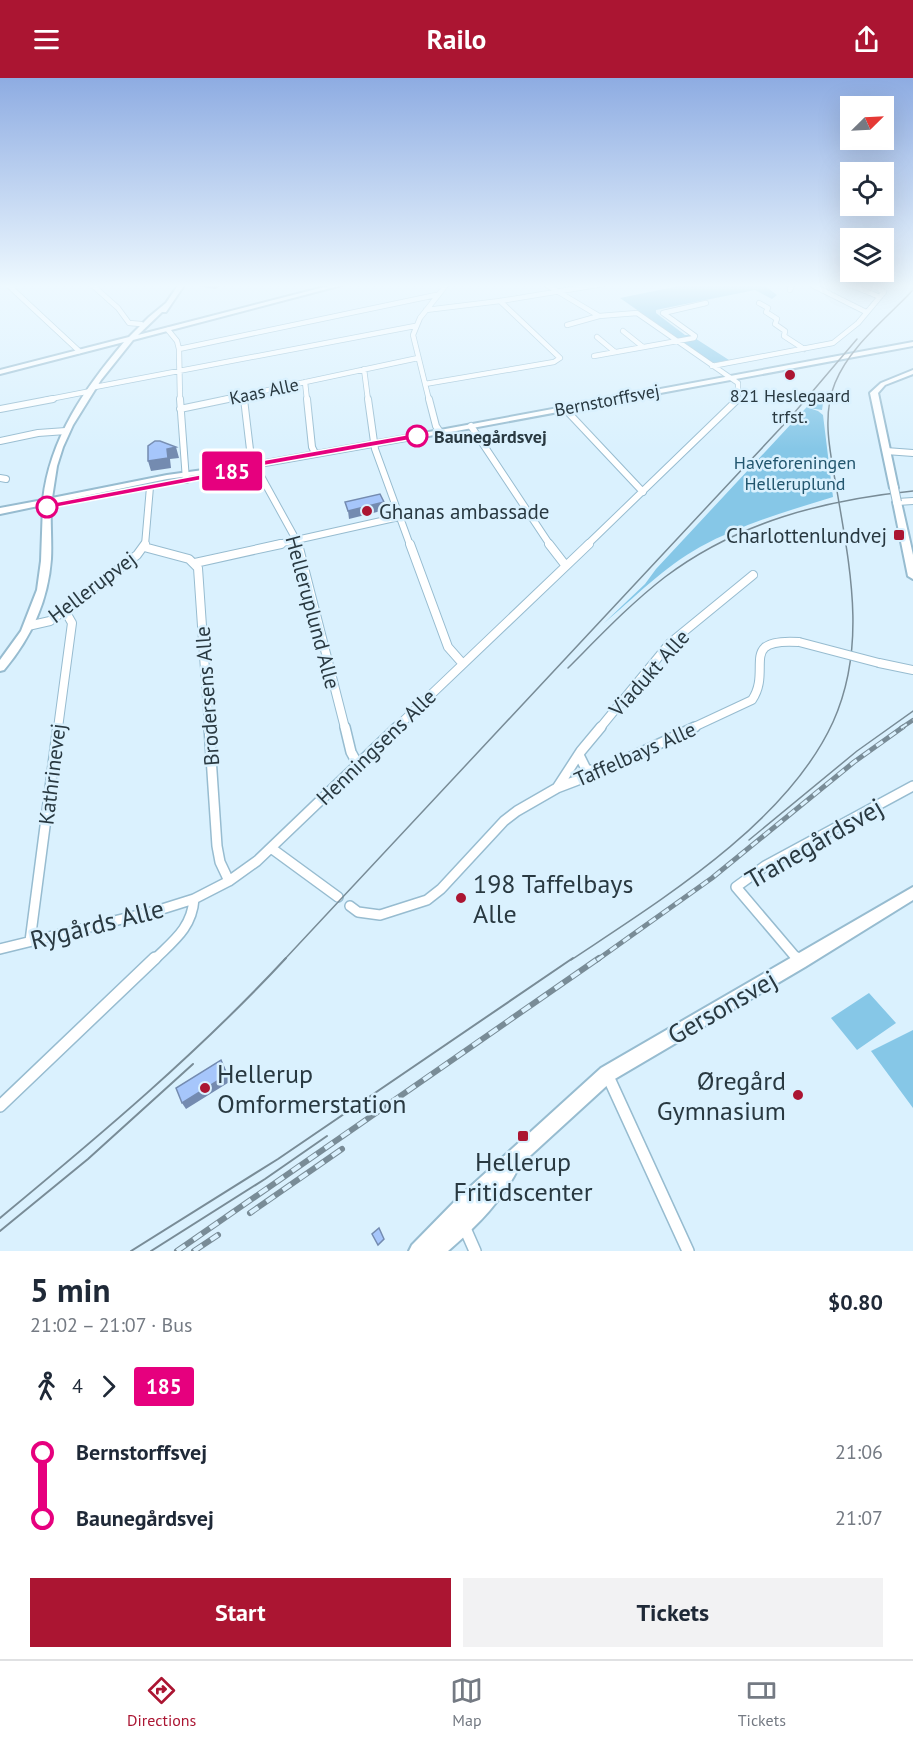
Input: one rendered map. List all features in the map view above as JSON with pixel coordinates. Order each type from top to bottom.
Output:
[{"type":"street","points":[[66,339],[79,351]]},
{"type":"street","points":[[106,345],[129,339]]},
{"type":"street","points":[[0,372],[130,339]]},
{"type":"street","points":[[28,626],[45,571],[47,503],[54,460],[66,431],[93,389],[111,364],[135,339]]},
{"type":"street","points":[[175,339],[179,349],[180,409],[185,477]]},
{"type":"street","points":[[179,349],[228,339]]},
{"type":"street","points":[[0,409],[351,339]]},
{"type":"street","points":[[414,339],[440,432]]},
{"type":"street","points":[[425,384],[559,359],[559,356],[540,339]]},
{"type":"street","points":[[599,339],[615,352]]},
{"type":"street","points":[[632,339],[643,347]]},
{"type":"street","points":[[672,339],[729,377]]},
{"type":"street","points":[[594,356],[687,339]]},
{"type":"street","points":[[788,339],[804,349]]},
{"type":"street","points":[[712,366],[804,349],[840,339]]},
{"type":"street","name":"Bernstorffsvej","points":[[729,377],[913,339]]},
{"type":"street","name":"Bernstorffsvej","points":[[0,513],[913,344]]},
{"type":"street","name":"Kaas Alle","points":[[180,409],[418,358]]},
{"type":"street","points":[[364,369],[374,443],[448,647],[463,664]]},
{"type":"street","points":[[913,372],[883,384],[874,393],[912,561],[913,576]]},
{"type":"street","name":"Henningsens Alle","points":[[194,899],[246,870],[271,848],[738,401],[738,384],[729,377]]},
{"type":"street","points":[[305,382],[312,447],[315,453]]},
{"type":"street","name":"Helleruplund Alle","points":[[244,395],[251,458],[297,539],[351,752],[358,765]]},
{"type":"street","points":[[564,408],[643,492]]},
{"type":"street","points":[[471,426],[558,558],[566,566]]},
{"type":"street","points":[[0,441],[38,433],[66,431]]},
{"type":"street","points":[[886,451],[913,453]]},
{"type":"street","name":"Bernstorffsvej","points":[[47,503],[150,487],[185,477]]},
{"type":"street","name":"Hellerupvej","points":[[0,667],[21,642],[28,626],[50,621],[137,555],[144,547],[150,487]]},
{"type":"street","points":[[897,502],[913,501]]},
{"type":"street","points":[[144,547],[195,563],[399,517]]},
{"type":"street","name":"Brodersens Alle","points":[[195,563],[198,568],[217,846],[220,862],[229,881]]},
{"type":"street","name":"Viadukt Alle","points":[[557,788],[579,755],[670,644],[753,575]]},
{"type":"street","name":"Kathrinevej","points":[[30,941],[72,623],[68,616],[60,613]]},
{"type":"street","name":"Taffelbays Alle","points":[[350,906],[358,912],[380,915],[427,900],[441,889],[504,821],[557,788],[599,772],[752,700],[760,689],[758,658],[762,650],[779,641],[799,642],[913,670]]},
{"type":"street","points":[[579,755],[586,769],[599,772]]},
{"type":"street","name":"Tranegårdsvej","points":[[800,962],[736,887],[765,866],[913,786]]},
{"type":"street","points":[[271,848],[338,897]]},
{"type":"street","name":"Gersonsvej","points":[[418,1251],[461,1219],[505,1180],[515,1159],[583,1093],[607,1074],[800,962],[913,892]]},
{"type":"street","points":[[0,1106],[185,930],[193,913],[194,899]]},
{"type":"street","name":"Rygårds Alle","points":[[0,949],[159,910],[194,899]]},
{"type":"street","points":[[607,1074],[688,1251]]},
{"type":"street","points":[[461,1219],[475,1251]]},
{"type":"street","name":"Gersonsvej","points":[[434,1251],[461,1219]]},
{"type":"green space","points":[[678,339],[696,339],[729,360],[713,363]]},
{"type":"green space","name":"Haveforeningen Helleruplund","points":[[818,395],[824,397],[822,410],[809,408],[823,415],[833,497],[749,525],[700,547],[662,573],[603,624],[645,584],[656,569]]},
{"type":"green space","points":[[869,993],[896,1023],[857,1050],[831,1018]]},
{"type":"green space","points":[[913,1030],[913,1108],[871,1051]]},
{"type":"building","points":[[155,441],[176,447],[167,449],[168,458],[148,461],[148,446]]},
{"type":"building","points":[[380,494],[384,502],[348,511],[345,502]]},
{"type":"building","points":[[221,1060],[227,1075],[182,1103],[176,1088]]},
{"type":"building","points":[[379,1228],[384,1239],[378,1245],[372,1234]]},
{"type":"tram line","points":[[284,960],[789,419],[857,339]]},
{"type":"tram line","points":[[839,502],[828,437],[831,396],[842,370],[865,339]]},
{"type":"tram line","points":[[839,502],[913,491]]},
{"type":"tram line","points":[[568,668],[652,587],[693,558],[752,528],[839,502]]},
{"type":"tram line","points":[[571,960],[643,912],[719,856],[754,826],[785,793],[812,759],[833,722],[850,665],[853,607],[847,549],[839,502]]},
{"type":"tram line","points":[[749,840],[857,751],[913,711]]},
{"type":"tram line","points":[[0,1218],[111,1125],[183,1060],[286,958]]},
{"type":"tram line","points":[[131,1251],[278,1159],[573,958]]},
{"type":"tram line","points":[[0,1231],[88,1159],[193,1064]]},
{"type":"tram line","points":[[151,1251],[265,1179],[327,1136]]},
{"type":"railway","points":[[901,728],[913,720]]},
{"type":"railway","points":[[597,960],[712,878],[854,762],[903,727]]},
{"type":"railway","points":[[177,1251],[599,958]]},
{"type":"railway","points":[[250,1213],[342,1149]]},
{"type":"railway","points":[[194,1251],[218,1235]]},
{"type":"bus line","name":"185","points":[[47,507],[254,465],[417,436]]},
{"type":"place","name":"821 Heslegaard trfst.","points":[[790,375]]},
{"type":"place","name":"Baunegårdsvej","points":[[417,436]]},
{"type":"place","name":"Ghanas ambassade","points":[[367,511]]},
{"type":"place","name":"Charlottenlundvej","points":[[899,535]]},
{"type":"place","name":"198 Taffelbays Alle","points":[[461,898]]},
{"type":"place","name":"Hellerup Omformerstation","points":[[205,1088]]},
{"type":"place","name":"Øregård Gymnasium","points":[[798,1095]]},
{"type":"place","name":"Hellerup Fritidscenter","points":[[523,1136]]}]
